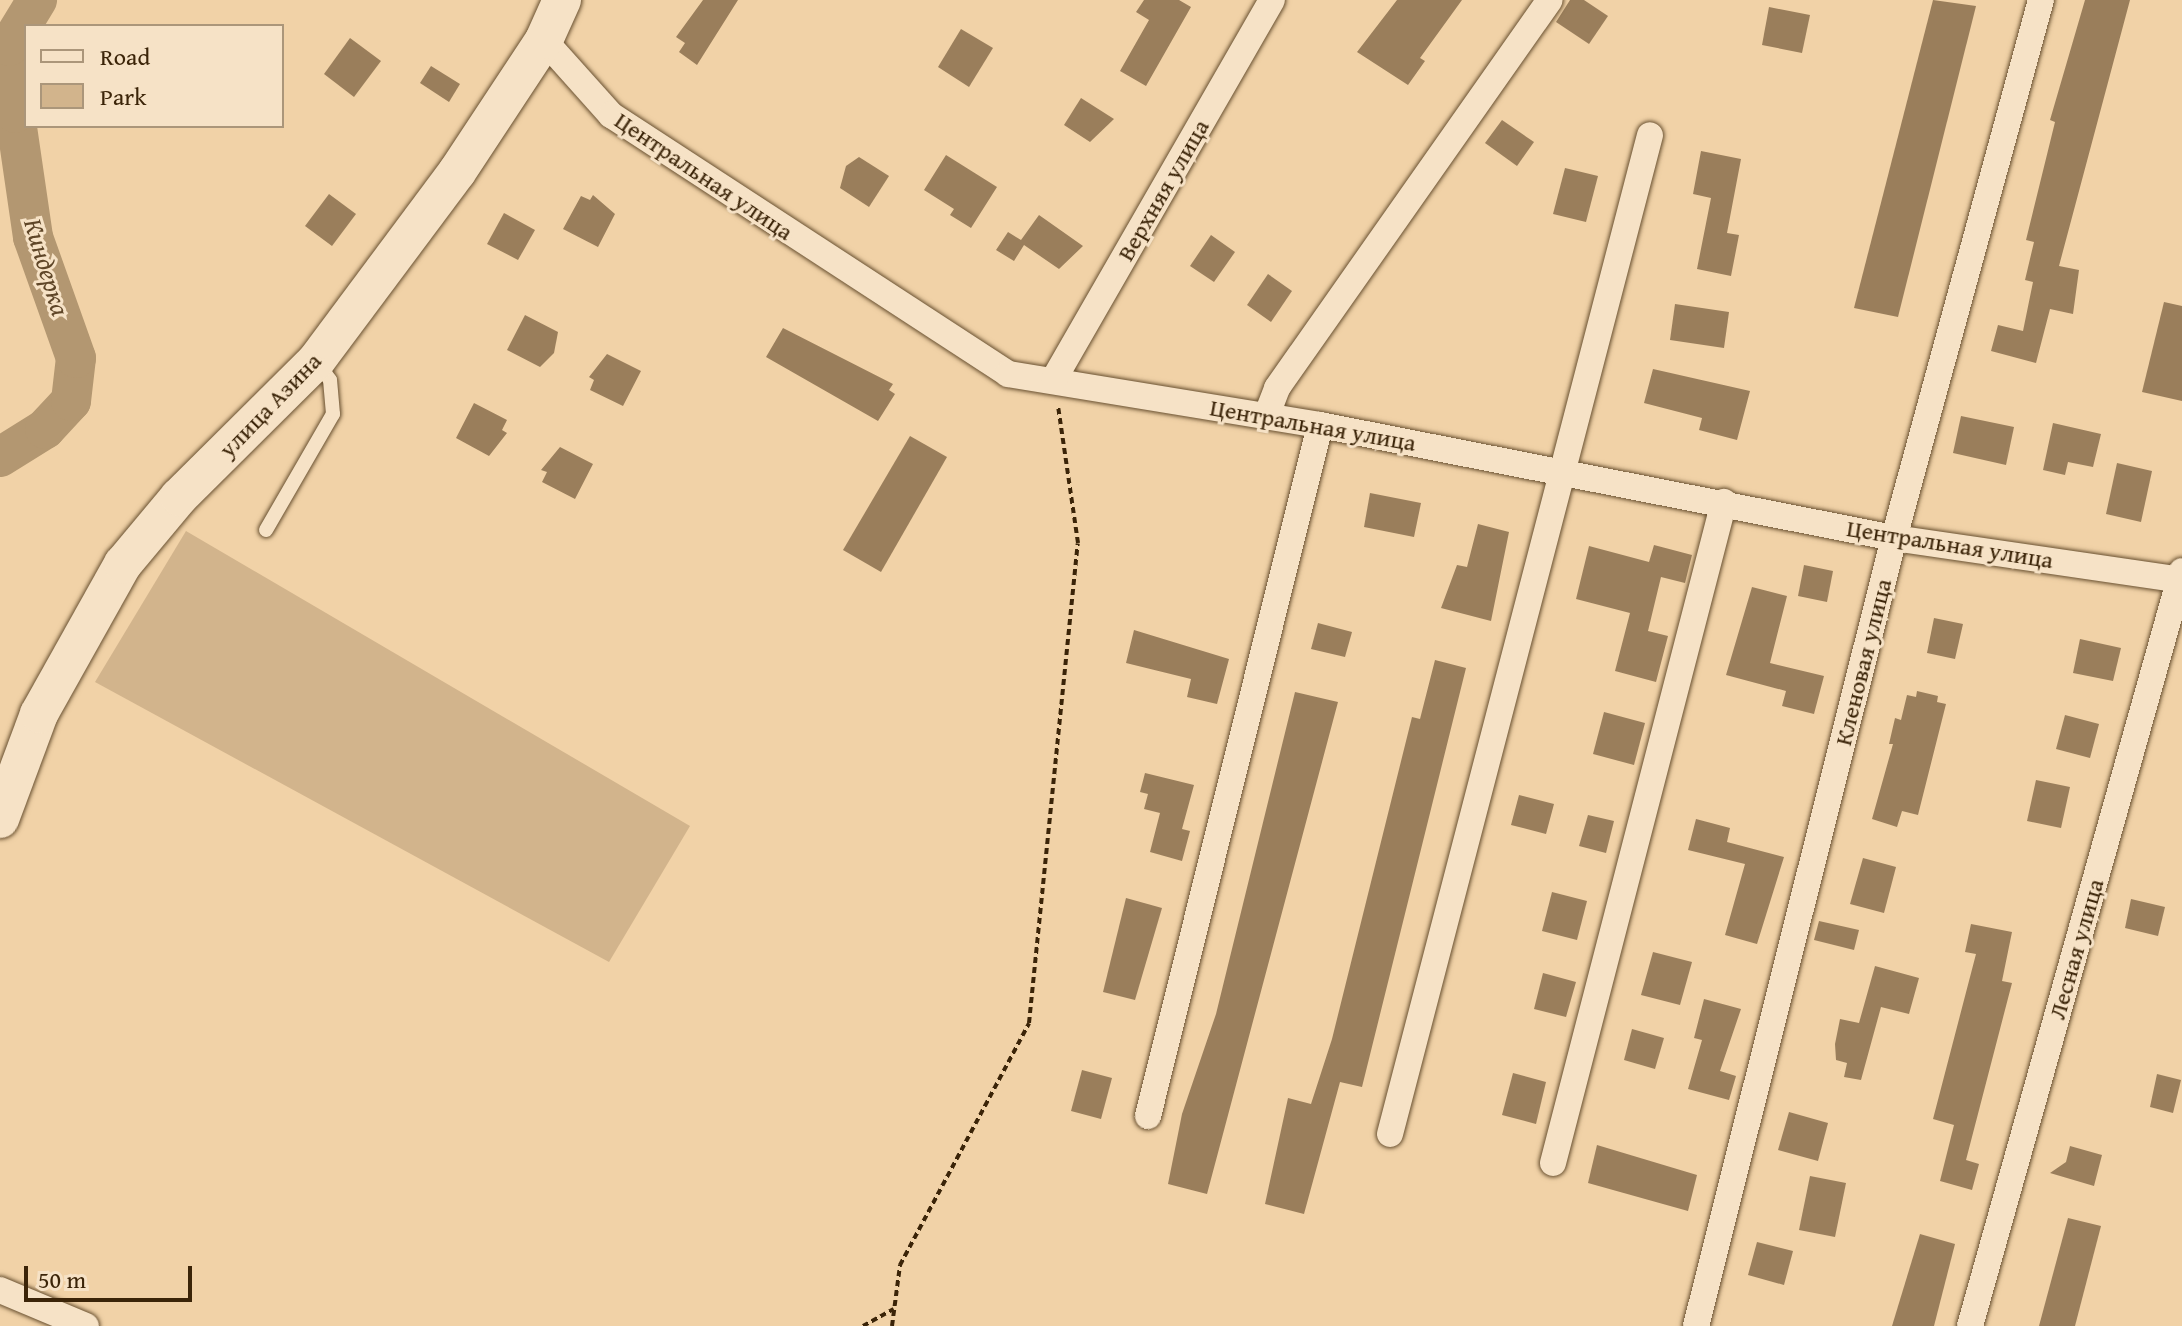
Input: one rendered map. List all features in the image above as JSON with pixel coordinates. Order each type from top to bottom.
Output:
[{"type":"street","name":"улица Азина","points":[[0,819],[39,714],[123,564],[179,497],[316,361],[457,172],[544,40],[562,0]]},
{"type":"street","name":"Верхняя улица","points":[[1054,379],[1272,0]]},
{"type":"street","points":[[1266,417],[1277,388],[1550,0]]},
{"type":"street","name":"Кленовая улица","points":[[1696,1326],[1894,538],[2041,0]]},
{"type":"street","name":"Центральная улица","points":[[544,40],[611,115],[832,263],[1008,374],[1054,379],[1320,425],[1724,502],[1894,538],[2181,577]]},
{"type":"street","points":[[1390,1134],[1650,135]]},
{"type":"street","points":[[1148,1116],[1320,425]]},
{"type":"street","points":[[1553,1163],[1724,502]]},
{"type":"street","name":"Лесная улица","points":[[1970,1326],[2181,577]]},
{"type":"street","points":[[0,1290],[86,1326]]},
{"type":"lane","points":[[266,530],[333,414],[330,380],[316,361]]},
{"type":"path","points":[[892,1326],[900,1265],[1029,1023],[1078,543],[1054,379]]},
{"type":"path","points":[[863,1326],[894,1309]]},
{"type":"green space","points":[[186,531],[690,826],[609,962],[95,682]]},
{"type":"building","points":[[703,0],[738,0],[697,65],[679,52],[685,43],[676,37]]},
{"type":"building","points":[[1144,0],[1179,0],[1191,7],[1146,86],[1120,71],[1149,20],[1136,12]]},
{"type":"building","points":[[1397,0],[1462,0],[1420,58],[1425,61],[1408,85],[1357,52]]},
{"type":"building","points":[[1570,0],[1584,0],[1608,16],[1589,44],[1556,22]]},
{"type":"building","points":[[1933,0],[1976,6],[1898,317],[1854,308]]},
{"type":"building","points":[[2085,0],[2130,0],[2059,266],[2079,270],[2073,314],[2050,309],[2036,363],[1991,351],[1998,325],[2023,331],[2033,282],[2025,280],[2034,242],[2026,240],[2055,122],[2050,120]]},
{"type":"building","points":[[1769,7],[1810,15],[1802,53],[1762,45]]},
{"type":"building","points":[[961,29],[993,48],[969,87],[938,67]]},
{"type":"building","points":[[350,38],[381,61],[354,97],[324,74]]},
{"type":"building","points":[[431,66],[460,84],[449,102],[420,83]]},
{"type":"building","points":[[1081,98],[1114,119],[1090,142],[1064,125]]},
{"type":"building","points":[[1502,120],[1534,142],[1517,166],[1485,143]]},
{"type":"building","points":[[1701,151],[1741,159],[1727,233],[1739,235],[1731,276],[1697,269],[1711,198],[1693,194]]},
{"type":"building","points":[[946,155],[997,187],[971,228],[950,215],[954,209],[924,190]]},
{"type":"building","points":[[859,157],[889,176],[869,207],[840,188],[846,166]]},
{"type":"building","points":[[1565,168],[1598,176],[1586,222],[1553,214]]},
{"type":"building","points":[[329,194],[356,214],[332,246],[305,226]]},
{"type":"building","points":[[593,195],[615,214],[598,247],[563,229],[581,196],[590,200]]},
{"type":"building","points":[[504,213],[535,230],[518,260],[487,244]]},
{"type":"building","points":[[1039,215],[1083,246],[1059,269],[1024,245],[1014,261],[996,250],[1008,232],[1021,240]]},
{"type":"building","points":[[1211,235],[1235,252],[1214,282],[1190,266]]},
{"type":"building","points":[[1268,274],[1292,291],[1271,322],[1247,305]]},
{"type":"building","points":[[2164,302],[2182,306],[2182,401],[2142,392]]},
{"type":"building","points":[[1675,304],[1729,312],[1724,348],[1670,340]]},
{"type":"building","points":[[525,315],[558,332],[554,353],[540,367],[507,350]]},
{"type":"building","points":[[783,328],[893,384],[889,390],[895,394],[878,421],[766,357]]},
{"type":"building","points":[[607,354],[641,371],[623,406],[590,390],[594,380],[589,377]]},
{"type":"building","points":[[1653,369],[1750,391],[1737,440],[1699,430],[1702,418],[1644,403]]},
{"type":"building","points":[[474,403],[507,420],[502,430],[507,433],[489,456],[456,438]]},
{"type":"building","points":[[1961,416],[2014,427],[2006,465],[1953,453]]},
{"type":"building","points":[[2053,423],[2101,434],[2093,467],[2068,462],[2065,475],[2043,470]]},
{"type":"building","points":[[910,436],[947,457],[881,572],[843,550]]},
{"type":"building","points":[[560,447],[593,464],[575,499],[542,482],[547,472],[541,470]]},
{"type":"building","points":[[2117,463],[2152,471],[2141,522],[2106,514]]},
{"type":"building","points":[[1370,493],[1421,503],[1414,537],[1364,527]]},
{"type":"building","points":[[1478,524],[1509,532],[1491,621],[1441,608],[1457,565],[1467,567]]},
{"type":"building","points":[[1654,545],[1692,555],[1685,583],[1661,577],[1648,631],[1668,636],[1656,682],[1615,671],[1630,613],[1576,599],[1589,546],[1649,562]]},
{"type":"building","points":[[1804,565],[1833,571],[1827,602],[1798,596]]},
{"type":"building","points":[[1752,587],[1787,596],[1770,663],[1824,676],[1814,714],[1782,706],[1786,691],[1726,675]]},
{"type":"building","points":[[1934,618],[1963,624],[1955,659],[1927,653]]},
{"type":"building","points":[[1318,623],[1352,632],[1345,657],[1311,649]]},
{"type":"building","points":[[1134,630],[1229,659],[1217,704],[1187,697],[1191,679],[1126,663]]},
{"type":"building","points":[[2080,639],[2121,648],[2113,681],[2073,673]]},
{"type":"building","points":[[1435,660],[1466,668],[1362,1087],[1340,1082],[1304,1214],[1265,1204],[1288,1098],[1311,1104],[1332,1039],[1412,717],[1420,719]]},
{"type":"building","points":[[1917,691],[1938,696],[1937,702],[1946,704],[1918,815],[1902,811],[1897,827],[1872,819],[1893,744],[1889,744],[1895,718],[1901,720],[1907,695],[1916,697]]},
{"type":"building","points":[[1295,692],[1338,702],[1207,1194],[1168,1184],[1182,1114],[1216,1014]]},
{"type":"building","points":[[1604,712],[1645,723],[1634,765],[1593,754]]},
{"type":"building","points":[[2065,715],[2099,724],[2090,758],[2056,749]]},
{"type":"building","points":[[1145,773],[1194,785],[1182,829],[1190,831],[1182,861],[1150,852],[1160,813],[1144,809],[1148,794],[1140,792]]},
{"type":"building","points":[[2036,780],[2070,787],[2061,828],[2027,821]]},
{"type":"building","points":[[1519,795],[1554,804],[1546,834],[1511,825]]},
{"type":"building","points":[[1588,815],[1614,821],[1606,853],[1579,846]]},
{"type":"building","points":[[1696,819],[1730,828],[1727,842],[1784,857],[1757,944],[1725,935],[1745,864],[1688,850]]},
{"type":"building","points":[[1863,858],[1896,867],[1884,913],[1850,904]]},
{"type":"building","points":[[1552,892],[1587,901],[1577,940],[1542,931]]},
{"type":"building","points":[[1126,898],[1162,908],[1135,1000],[1103,992]]},
{"type":"building","points":[[2131,899],[2165,907],[2158,936],[2125,928]]},
{"type":"building","points":[[1819,921],[1859,930],[1854,950],[1814,940]]},
{"type":"building","points":[[1971,924],[2012,932],[2002,981],[2012,983],[1966,1160],[1979,1164],[1972,1190],[1940,1181],[1954,1125],[1933,1119],[1976,954],[1965,952]]},
{"type":"building","points":[[1653,952],[1692,962],[1680,1005],[1641,995]]},
{"type":"building","points":[[1875,966],[1919,978],[1909,1014],[1881,1007],[1861,1080],[1844,1077],[1847,1063],[1836,1060],[1835,1044],[1840,1019],[1859,1023]]},
{"type":"building","points":[[1543,973],[1576,982],[1566,1017],[1534,1009]]},
{"type":"building","points":[[1704,999],[1741,1009],[1720,1071],[1736,1076],[1729,1100],[1688,1089],[1702,1040],[1694,1038]]},
{"type":"building","points":[[1632,1029],[1664,1038],[1655,1069],[1624,1060]]},
{"type":"building","points":[[1082,1070],[1112,1078],[1101,1119],[1071,1111]]},
{"type":"building","points":[[1513,1073],[1546,1082],[1536,1124],[1502,1115]]},
{"type":"building","points":[[2157,1074],[2181,1080],[2173,1113],[2150,1107]]},
{"type":"building","points":[[1789,1112],[1828,1123],[1818,1161],[1778,1150]]},
{"type":"building","points":[[1597,1145],[1697,1175],[1688,1211],[1588,1183]]},
{"type":"building","points":[[2070,1146],[2102,1155],[2094,1186],[2050,1173],[2066,1162]]},
{"type":"building","points":[[1810,1176],[1846,1183],[1835,1237],[1799,1230]]},
{"type":"building","points":[[2068,1218],[2101,1226],[2075,1326],[2039,1326]]},
{"type":"building","points":[[1920,1234],[1955,1244],[1934,1326],[1892,1326]]},
{"type":"building","points":[[1757,1242],[1793,1251],[1784,1285],[1748,1275]]},
{"type":"waterway","name":"Киндерка","points":[[0,457],[45,429],[71,401],[76,358],[33,237],[15,113],[9,46],[37,0]]}]
